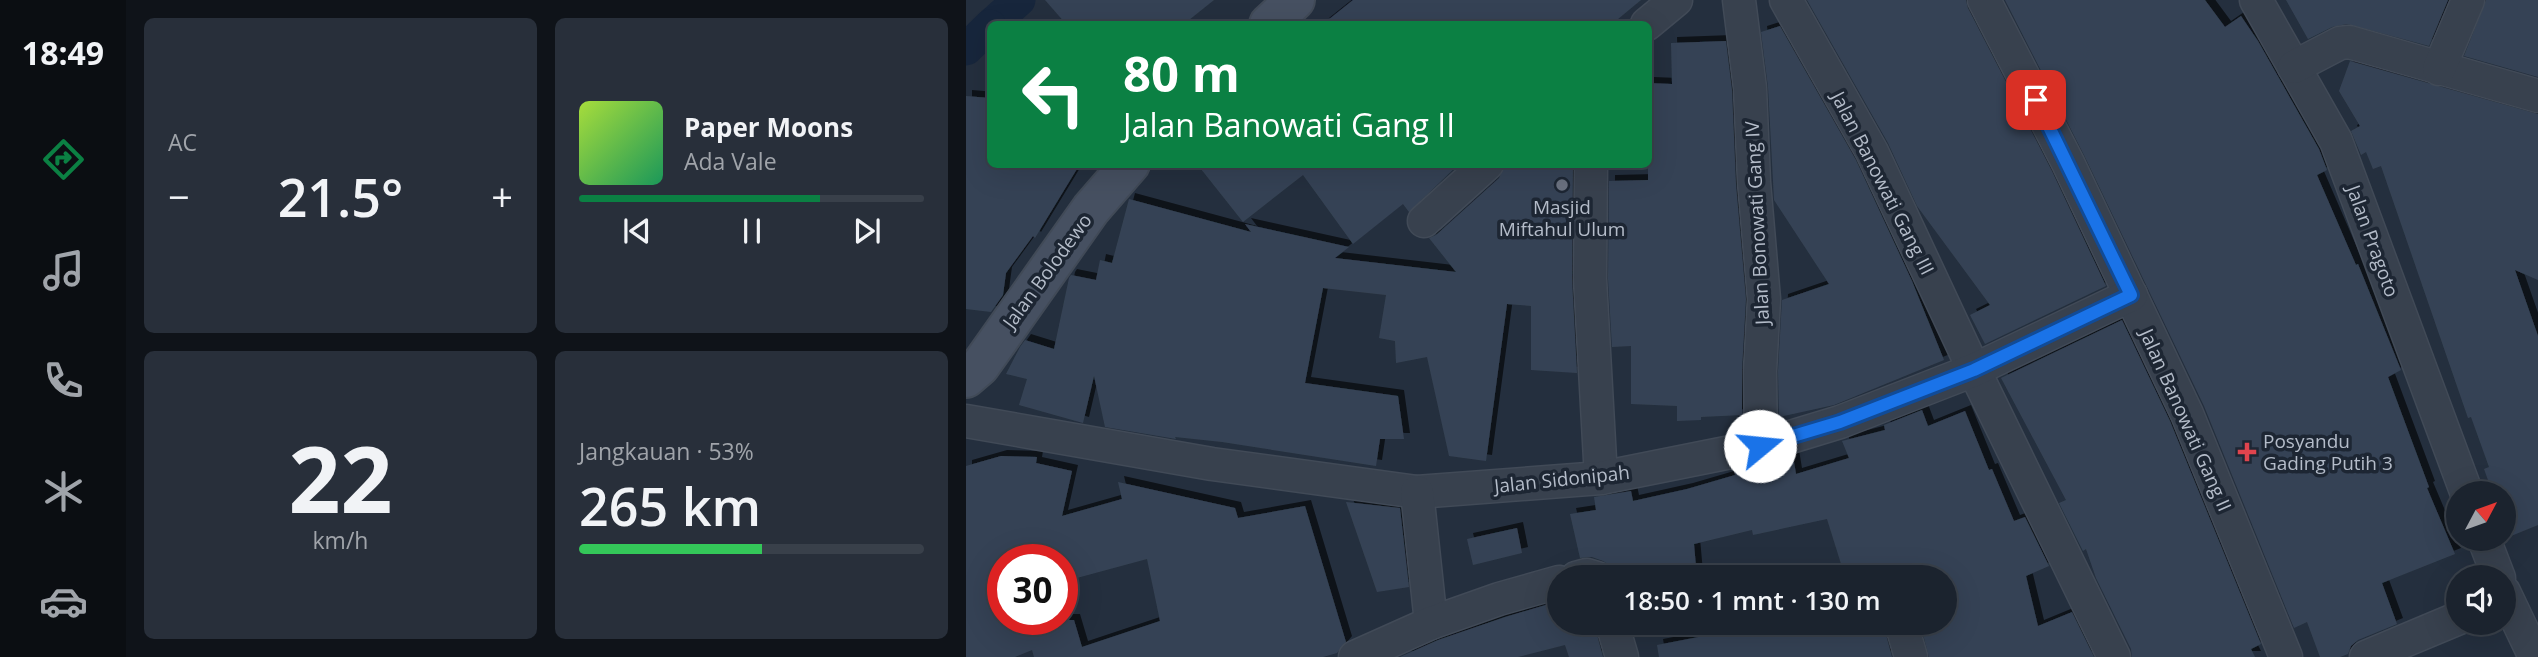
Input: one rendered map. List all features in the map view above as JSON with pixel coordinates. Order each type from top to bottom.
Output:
[{"type":"street","points":[[1272,21],[1295,0]]},
{"type":"street","points":[[1651,21],[1676,0]]},
{"type":"street","name":"Jalan Bonowati Gang IV","points":[[1739,0],[1750,88],[1754,182],[1764,299],[1760,446]]},
{"type":"street","name":"Jalan Banowati Gang III","points":[[1786,0],[1872,152],[1974,370],[2114,657]]},
{"type":"street","name":"Jalan Banowati Gang II","points":[[1984,0],[2068,163],[2187,414],[2286,657]]},
{"type":"street","name":"Jalan Pragoto","points":[[2256,0],[2336,141],[2463,481]]},
{"type":"street","points":[[2439,69],[2468,0]]},
{"type":"street","points":[[2294,67],[2340,43],[2349,42],[2538,96]]},
{"type":"street","name":"Jalan Bolodewo","points":[[966,378],[980,366],[1091,209],[1127,168]]},
{"type":"street","points":[[1424,221],[1483,168]]},
{"type":"street","points":[[1591,168],[1590,279],[1601,478]]},
{"type":"street","name":"Jalan Sidonipah","points":[[966,421],[1212,464],[1417,492],[1601,478],[1760,446],[1840,422],[1974,370],[2131,295]]},
{"type":"street","points":[[1417,492],[1431,624]]},
{"type":"street","points":[[1357,657],[1431,624],[1499,599],[1547,585]]},
{"type":"street","points":[[2516,618],[2535,657]]},
{"type":"street","points":[[2366,657],[2446,623]]},
{"type":"street","points":[[1616,635],[1622,657]]},
{"type":"street","points":[[1905,635],[1911,657]]},
{"type":"building","points":[[1045,0],[1214,0],[1188,21],[1063,21]]},
{"type":"building","points":[[1353,0],[1641,0],[1616,21],[1327,21]]},
{"type":"building","points":[[1807,0],[1966,0],[2106,286],[1985,344],[1970,315],[1990,305],[1917,206],[1888,143]]},
{"type":"building","points":[[2005,0],[2205,0],[2225,27],[2241,16],[2319,149],[2327,170],[2317,175],[2356,265],[2358,264],[2401,370],[2388,377],[2429,487],[2427,488],[2446,533],[2446,551],[2454,551],[2455,554],[2382,583],[2397,624],[2358,640],[2351,646],[2348,654],[2340,657],[2320,657],[2307,622],[2294,628],[2204,406],[2084,155]]},
{"type":"building","points":[[2286,0],[2448,0],[2429,46],[2347,24],[2332,27],[2308,39]]},
{"type":"building","points":[[2486,0],[2538,0],[2538,77],[2464,56]]},
{"type":"building","points":[[1780,26],[1856,160],[1912,281],[1944,360],[1834,405],[1779,417],[1778,371],[1782,300],[1829,284],[1774,200],[1768,87],[1761,32]]},
{"type":"building","points":[[1726,41],[1732,90],[1736,184],[1746,299],[1742,415],[1677,421],[1677,406],[1631,404],[1631,346],[1612,347],[1608,279],[1609,181],[1648,180],[1648,168],[1652,168],[1652,83],[1672,84],[1671,43]]},
{"type":"building","points":[[2350,61],[2538,114],[2538,280],[2515,270],[2538,336],[2538,525],[2516,534],[2516,481],[2488,481],[2484,469],[2489,467],[2471,417],[2468,418],[2381,166],[2373,169],[2366,152],[2361,155],[2351,131],[2360,126],[2339,91]]},
{"type":"building","points":[[966,96],[987,98],[987,168],[1078,168],[1035,238],[1033,236],[1006,273],[1003,295],[991,312],[966,309]]},
{"type":"building","points":[[1200,168],[1455,168],[1409,212],[1403,204],[1353,244],[1303,175],[1243,222]]},
{"type":"building","points":[[1503,168],[1573,168],[1572,279],[1577,373],[1531,370],[1531,306],[1507,304],[1486,461],[1449,456],[1427,357],[1396,363],[1395,341],[1379,338],[1386,295],[1323,288],[1305,383],[1398,396],[1404,439],[1380,439],[1376,466],[1105,427],[1094,376],[1083,423],[1019,405],[1027,379],[1006,374],[1020,347],[1025,340],[1054,349],[1069,278],[1071,275],[1096,280],[1100,260],[1112,263],[1129,199],[1251,232],[1245,224],[1349,247],[1335,258],[1456,272],[1429,238],[1436,235],[1499,178]]},
{"type":"building","points":[[2122,320],[2170,421],[2261,644],[2251,649],[2255,657],[2132,657],[2131,649],[2096,578],[2086,549],[2083,551],[2059,503],[2066,500],[2001,378]]},
{"type":"building","points":[[1922,410],[1928,426],[1965,411],[2014,521],[2025,517],[2049,566],[2026,576],[2038,626],[2072,612],[2094,657],[1929,657],[1923,635],[1957,635],[1957,565],[1841,565],[1827,519],[1753,535],[1752,530],[1694,544],[1696,565],[1609,565],[1592,557],[1580,558],[1570,514],[1596,510],[1594,497],[1631,491],[1633,501],[1687,489],[1735,475],[1734,470],[1793,456],[1796,474],[1849,458],[1842,441],[1885,430],[1884,425]]},
{"type":"building","points":[[1001,456],[1037,457],[1036,463],[1072,471],[1062,516],[1122,499],[1118,482],[1235,508],[1238,518],[1305,506],[1346,642],[1337,653],[1323,657],[1034,657],[1032,650],[1015,657],[966,657],[966,466]]},
{"type":"building","points":[[1346,502],[1400,508],[1409,587],[1377,592]]},
{"type":"building","points":[[1517,528],[1522,553],[1473,565],[1467,539]]},
{"type":"building","points":[[1547,605],[1547,635],[1597,635],[1603,657],[1569,657],[1565,645],[1518,657],[1400,657],[1438,640]]},
{"type":"building","points":[[1709,635],[1886,635],[1892,657],[1659,657],[1657,645]]},
{"type":"waterway","points":[[995,21],[1019,0]]},
{"type":"waterway","points":[[966,49],[987,29]]},
{"type":"place","name":"Masjid Miftahul Ulum","points":[[1562,185]]},
{"type":"place","name":"Posyandu Gading Putih 3","points":[[2247,452]]},
{"type":"route","points":[[1760,446],[1840,422],[1974,370],[2131,295],[2036,100]]}]
